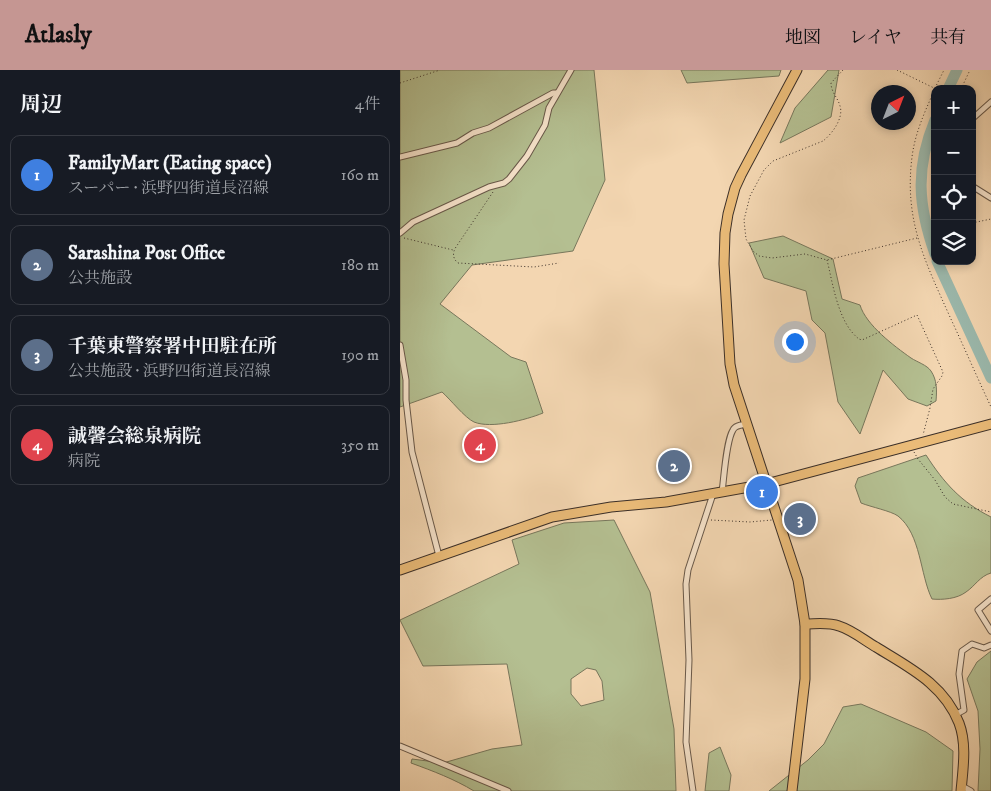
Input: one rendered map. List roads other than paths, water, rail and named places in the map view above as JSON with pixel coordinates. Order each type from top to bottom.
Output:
[{"type":"main road","points":[[792,791],[804,679],[805,624],[798,580],[734,385],[730,364],[724,264],[725,233],[732,200],[741,175],[797,70]]},
{"type":"main road","points":[[400,570],[536,521],[568,513],[666,502],[766,484],[991,424]]},
{"type":"main road","points":[[805,624],[827,623],[846,629],[930,682],[956,715],[962,735],[962,789]]},
{"type":"street","points":[[400,234],[412,222],[489,187],[504,183],[509,179],[527,156],[545,125],[549,108],[571,70]]},
{"type":"street","points":[[400,157],[457,143],[553,93],[557,93]]},
{"type":"street","points":[[976,115],[991,102]]},
{"type":"street","points":[[976,189],[991,198]]},
{"type":"street","points":[[400,345],[412,452],[439,556]]},
{"type":"street","points":[[693,791],[686,742],[689,660],[686,584],[688,570],[705,519],[718,493],[732,431],[737,426],[747,424]]},
{"type":"street","points":[[991,599],[978,610],[991,631]]},
{"type":"street","points":[[956,715],[964,710],[959,674],[962,651],[972,644],[984,648],[991,644]]},
{"type":"street","points":[[400,746],[508,791]]},
{"type":"street","points":[[962,789],[971,791]]},
{"type":"waterway","points":[[950,85],[957,70]]},
{"type":"waterway","points":[[931,242],[925,220],[921,187],[924,154],[932,130]]},
{"type":"waterway","points":[[939,265],[991,378]]},
{"type":"place","name":"誠馨会総泉病院","points":[[480,445]]},
{"type":"place","name":"Sarashina Post Office","points":[[674,466]]},
{"type":"place","name":"FamilyMart (Eating space)","points":[[762,492]]},
{"type":"place","name":"千葉東警察署中田駐在所","points":[[800,519]]}]
